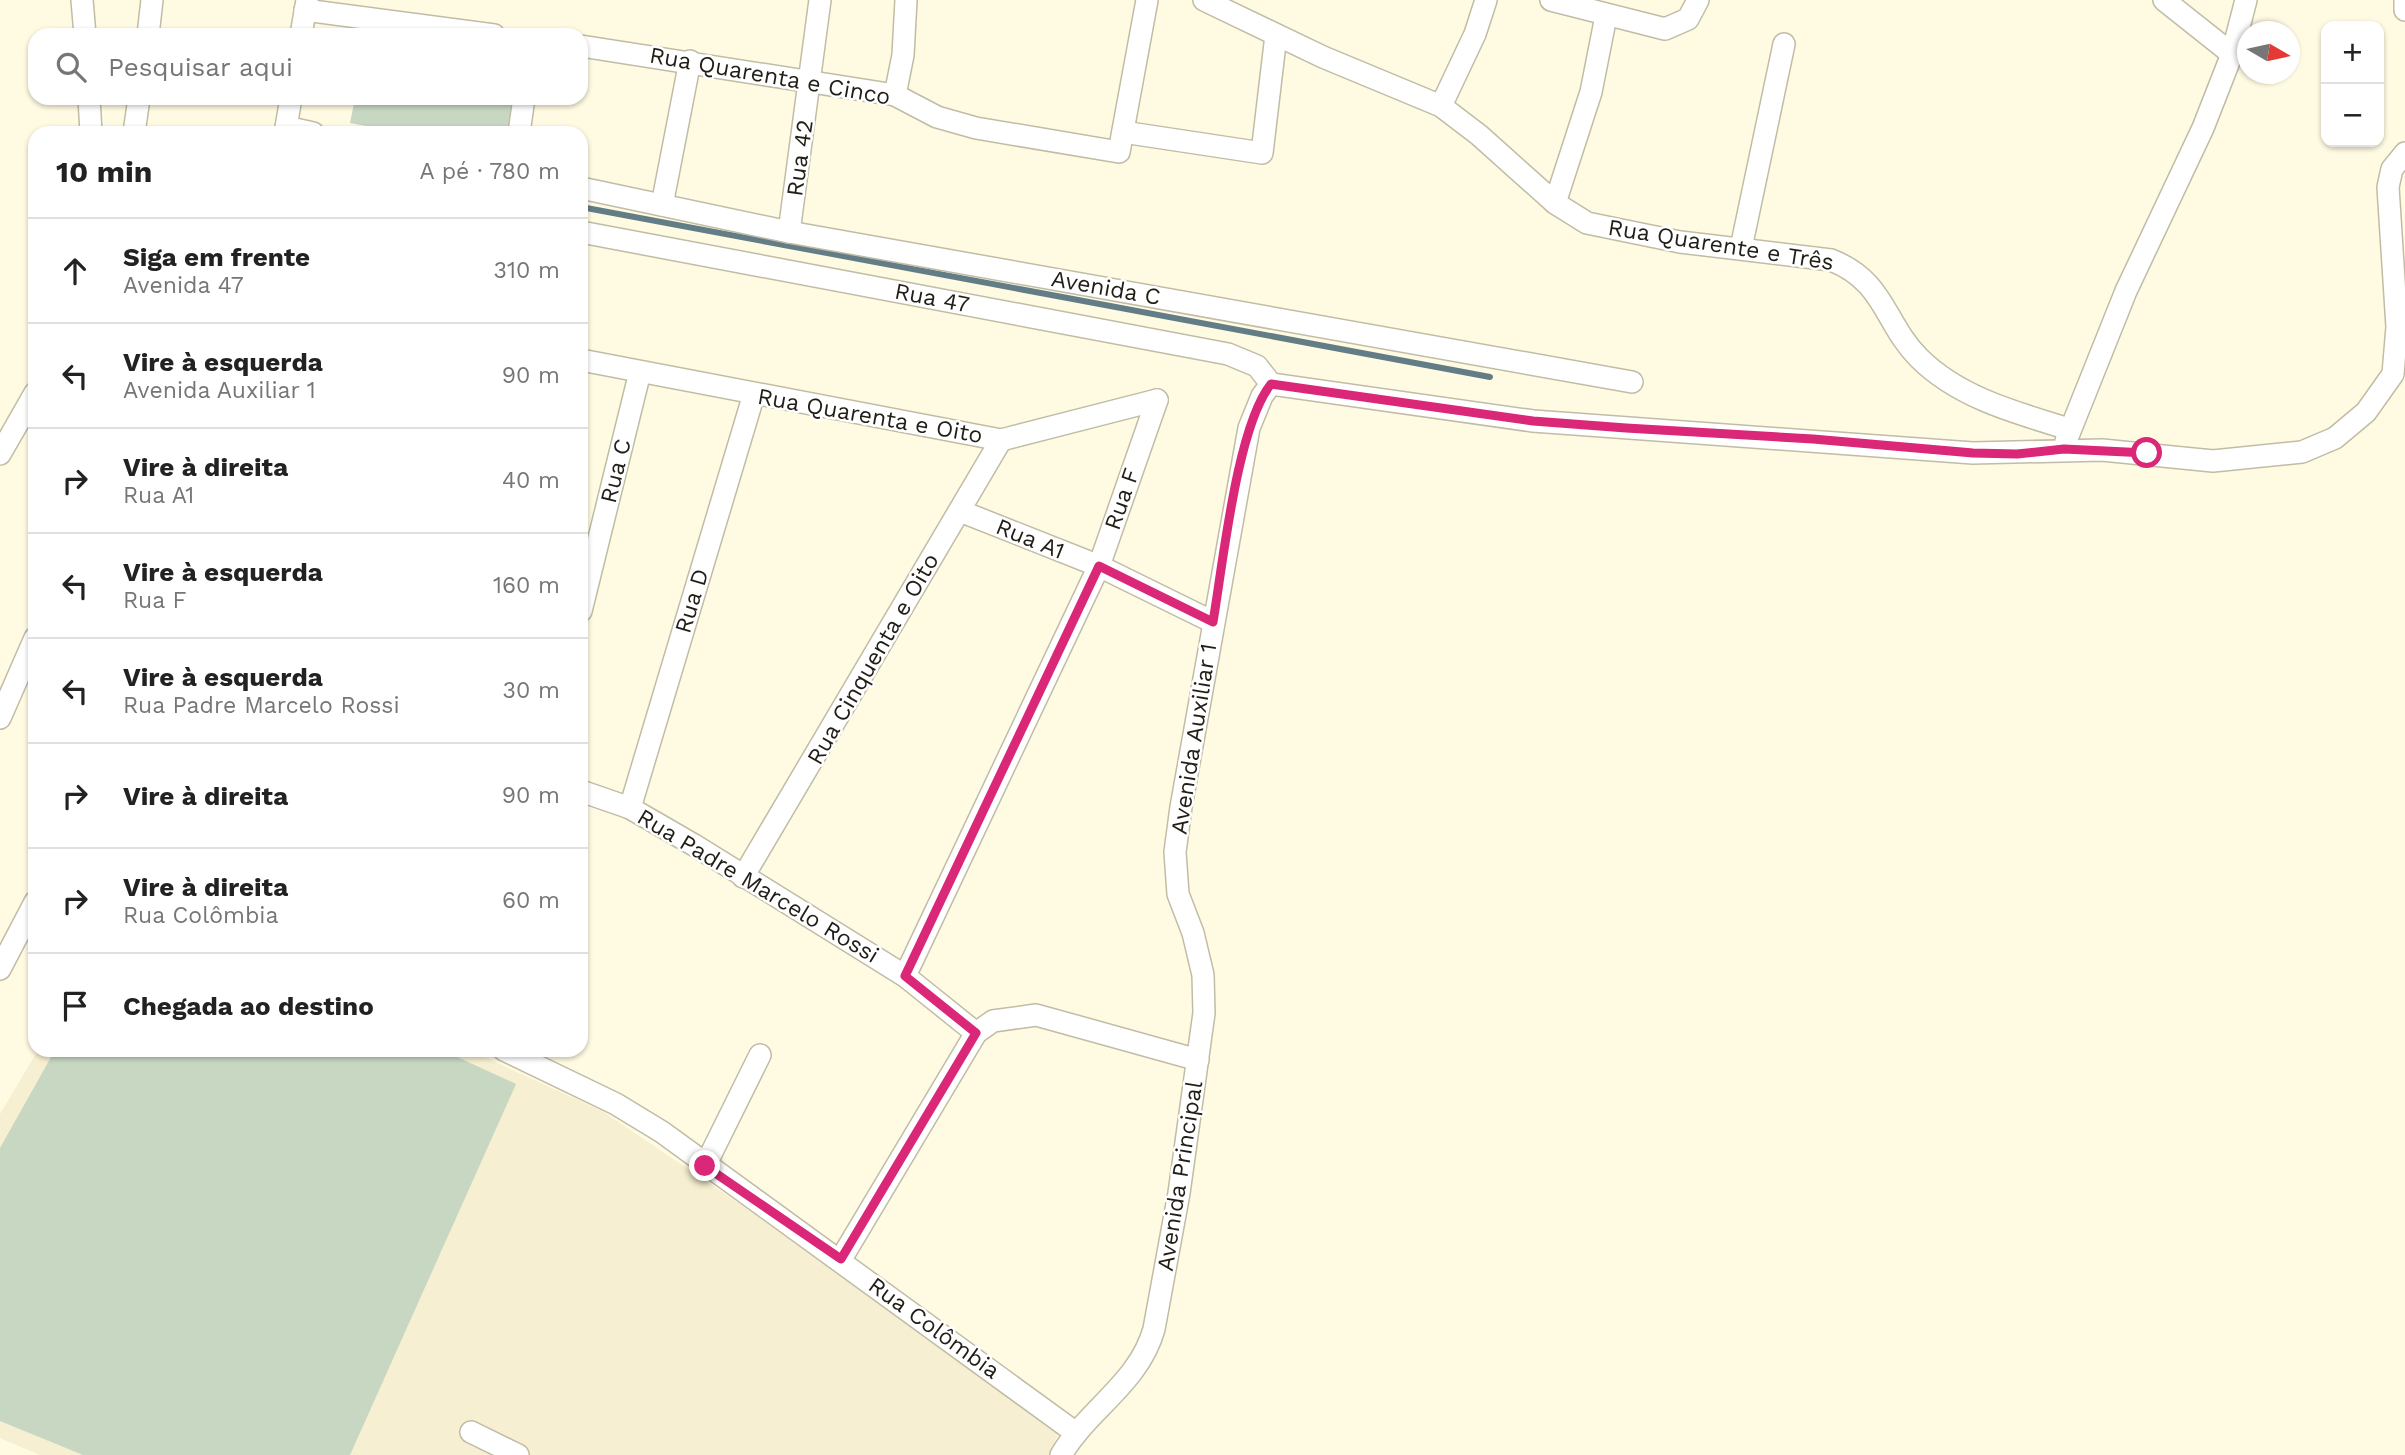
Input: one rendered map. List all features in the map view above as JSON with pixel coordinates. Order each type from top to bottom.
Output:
[{"type":"street","points":[[82,0],[84,28]]},
{"type":"street","points":[[149,28],[152,0]]},
{"type":"street","name":"Rua 42","points":[[789,232],[820,0]]},
{"type":"street","points":[[895,94],[903,55],[906,0]]},
{"type":"street","points":[[1121,142],[1147,0]]},
{"type":"street","name":"Rua Quarente e Três","points":[[1204,0],[1276,35],[1441,106],[1479,135],[1555,203],[1587,223],[1628,234],[1831,260],[1853,268],[1867,282],[1917,356],[1936,373],[2067,439]]},
{"type":"street","points":[[1441,106],[1475,34],[1486,0]]},
{"type":"street","points":[[1551,0],[1651,28],[1665,29],[1678,26],[1688,19],[1698,0]]},
{"type":"street","points":[[2164,0],[2232,54]]},
{"type":"street","points":[[2067,439],[2126,291],[2203,128],[2232,54],[2246,0]]},
{"type":"street","points":[[2405,0],[2405,10]]},
{"type":"street","points":[[302,28],[306,5],[450,28]]},
{"type":"street","points":[[1555,203],[1591,92],[1606,16]]},
{"type":"street","name":"Rua Quarenta e Cinco","points":[[588,48],[690,61],[895,94],[937,117],[976,128],[1262,153],[1276,35]]},
{"type":"street","points":[[1741,248],[1784,44]]},
{"type":"street","points":[[662,205],[690,61]]},
{"type":"street","points":[[89,105],[91,126]]},
{"type":"street","points":[[135,126],[138,105]]},
{"type":"street","points":[[286,126],[290,105]]},
{"type":"street","points":[[520,126],[523,105]]},
{"type":"street","points":[[1271,384],[1533,421],[1973,453],[2017,454],[2067,439],[2213,461],[2302,452],[2335,438],[2366,412],[2399,370],[2388,187],[2392,169],[2405,153]]},
{"type":"street","name":"Avenida C","points":[[588,189],[789,232],[1632,382]]},
{"type":"street","name":"Rua 47","points":[[588,233],[1228,354],[1257,366],[1271,384]]},
{"type":"street","name":"Rua Quarenta e Oito","points":[[588,361],[1001,440],[1157,400]]},
{"type":"street","name":"Rua C","points":[[588,583],[640,372]]},
{"type":"street","name":"Avenida Auxiliar 1","points":[[1178,894],[1175,852],[1213,622],[1249,428],[1262,396],[1271,384]]},
{"type":"street","name":"Rua D","points":[[630,808],[754,394]]},
{"type":"street","name":"Rua F","points":[[905,976],[1099,566],[1157,400]]},
{"type":"street","points":[[0,454],[28,405]]},
{"type":"street","name":"Rua Cinquenta e Oito","points":[[743,877],[1001,440]]},
{"type":"street","name":"Rua A1","points":[[960,511],[1099,566],[1213,622]]},
{"type":"street","points":[[0,718],[28,654]]},
{"type":"street","name":"Rua Padre Marcelo Rossi","points":[[588,793],[630,808],[905,976],[976,1033]]},
{"type":"street","name":"Avenida Principal","points":[[1061,1455],[1076,1433],[1125,1384],[1152,1339],[1179,1193],[1204,1013],[1202,975],[1193,933],[1178,894]]},
{"type":"street","points":[[0,969],[28,915]]},
{"type":"street","points":[[841,1259],[976,1033],[992,1021],[1036,1016],[1198,1060]]},
{"type":"street","points":[[705,1166],[760,1055]]},
{"type":"street","name":"Rua Colômbia","points":[[519,1057],[616,1104],[662,1132],[705,1166],[841,1259],[1076,1433]]},
{"type":"street","points":[[471,1432],[517,1455]]},
{"type":"shaded area","points":[[34,1057],[484,1057],[602,1111],[1063,1422],[1049,1455],[40,1455],[0,1438],[0,1114]]},
{"type":"green space","points":[[354,105],[512,105],[508,126],[366,126],[350,123]]},
{"type":"green space","points":[[51,1057],[457,1057],[516,1084],[350,1455],[83,1455],[0,1421],[0,1148]]},
{"type":"waterway","points":[[588,208],[1490,377]]},
{"type":"route","points":[[705,1166],[841,1259],[976,1033],[905,976],[1099,566],[1213,622],[1249,428],[1255,409],[1271,384],[1533,421],[1760,435],[1973,453],[2017,454],[2064,449],[2147,453]]}]
